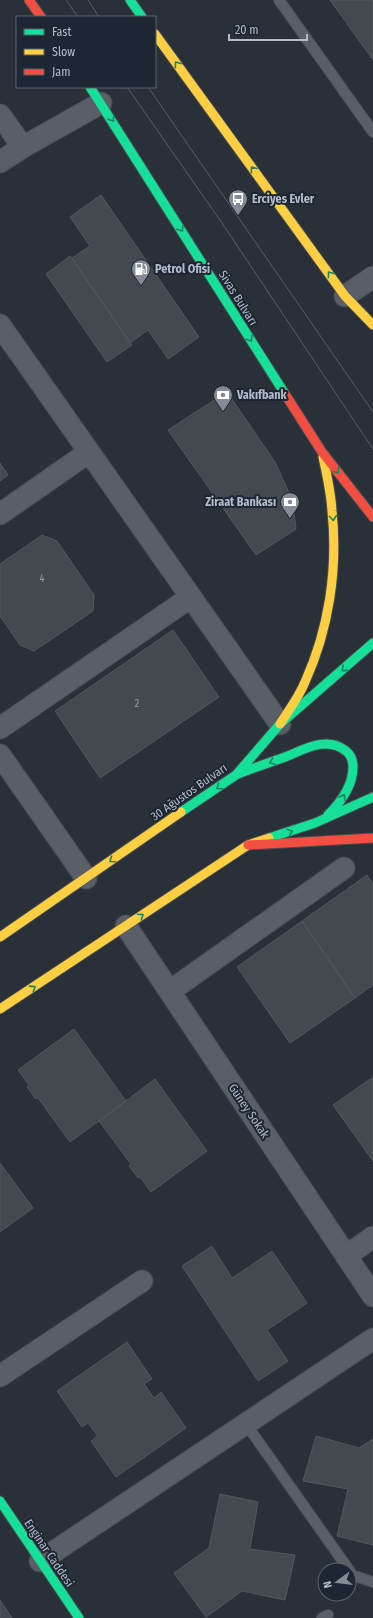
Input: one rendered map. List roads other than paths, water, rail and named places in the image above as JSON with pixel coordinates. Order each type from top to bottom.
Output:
[{"type":"main road","points":[[29,0],[39,16]]},
{"type":"main road","points":[[130,0],[141,16]]},
{"type":"main road","points":[[156,35],[345,296],[373,325]]},
{"type":"main road","name":"Sivas Bulvarı","points":[[95,95],[322,452],[373,517]]},
{"type":"main road","points":[[280,724],[304,684],[316,653],[325,621],[331,588],[334,554],[333,520],[329,485],[322,452]]},
{"type":"main road","name":"30 Ağustos Bulvarı","points":[[0,938],[236,775],[280,724],[373,644]]},
{"type":"main road","points":[[236,775],[317,745],[331,744],[345,749],[353,762],[350,786],[336,808],[327,817],[315,823]]},
{"type":"main road","points":[[0,1009],[248,845],[315,823],[373,797]]},
{"type":"main road","points":[[248,845],[373,838]]},
{"type":"main road","name":"Enginar Caddesi","points":[[0,1501],[79,1618]]},
{"type":"street","points":[[0,162],[95,95]]},
{"type":"street","points":[[0,115],[23,147]]},
{"type":"street","points":[[345,296],[373,276]]},
{"type":"street","points":[[1,329],[280,724]]},
{"type":"street","points":[[0,514],[89,452]]},
{"type":"street","points":[[0,728],[191,597]]},
{"type":"street","points":[[0,755],[86,878]]},
{"type":"street","points":[[170,991],[344,868]]},
{"type":"street","name":"Güney Sokak","points":[[126,926],[373,1296]]},
{"type":"street","points":[[346,1256],[373,1237]]},
{"type":"street","points":[[0,1376],[142,1281]]},
{"type":"street","points":[[40,1561],[373,1339]]},
{"type":"lane","points":[[279,0],[373,132]]},
{"type":"lane","points":[[246,1424],[343,1562]]},
{"type":"lane","points":[[357,1577],[373,1582]]},
{"type":"tram line","points":[[66,0],[77,16]]},
{"type":"tram line","points":[[88,0],[98,16]]},
{"type":"tram line","points":[[128,88],[222,223],[373,449]]},
{"type":"tram line","points":[[149,88],[373,412]]},
{"type":"place","name":"Erciyes Evler","points":[[238,216]]},
{"type":"place","name":"Petrol Ofisi","points":[[141,286]]},
{"type":"place","name":"Vakıfbank","points":[[223,412]]},
{"type":"place","name":"Ziraat Bankası","points":[[290,519]]}]
